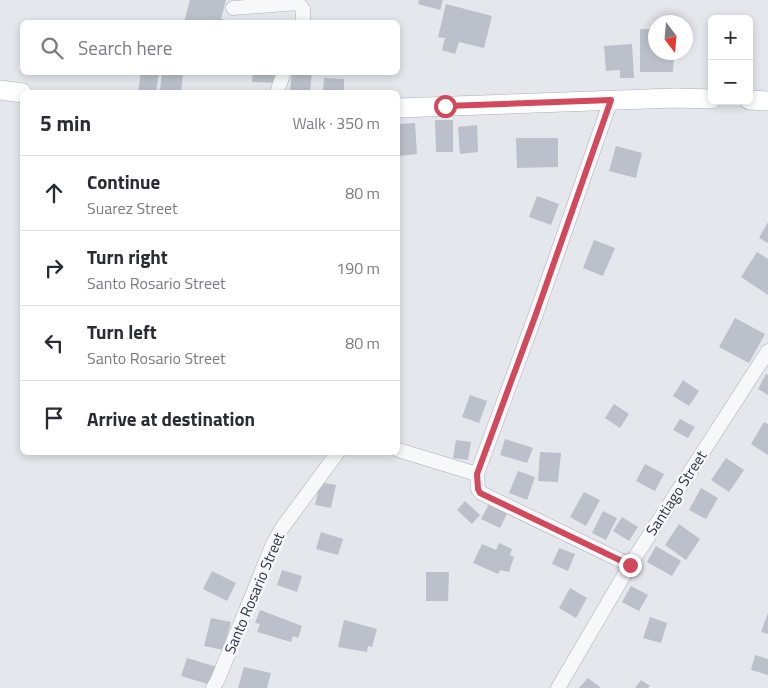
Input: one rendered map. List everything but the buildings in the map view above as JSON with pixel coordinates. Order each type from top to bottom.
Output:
[{"type":"street","points":[[233,8],[298,3],[303,9],[303,20]]},
{"type":"street","points":[[278,90],[283,75]]},
{"type":"street","points":[[0,90],[20,93]]},
{"type":"street","points":[[400,108],[675,98],[708,99]]},
{"type":"street","points":[[611,100],[536,314],[477,474],[480,493],[630,565]]},
{"type":"street","points":[[753,100],[768,100]]},
{"type":"street","name":"Santiago Street","points":[[558,688],[630,565],[768,351]]},
{"type":"street","points":[[400,451],[477,474]]},
{"type":"street","name":"Santo Rosario Street","points":[[216,685],[273,544],[282,528],[336,455]]},
{"type":"route","points":[[445,106],[611,100],[536,314],[477,474],[477,483],[480,493],[630,565]]}]
